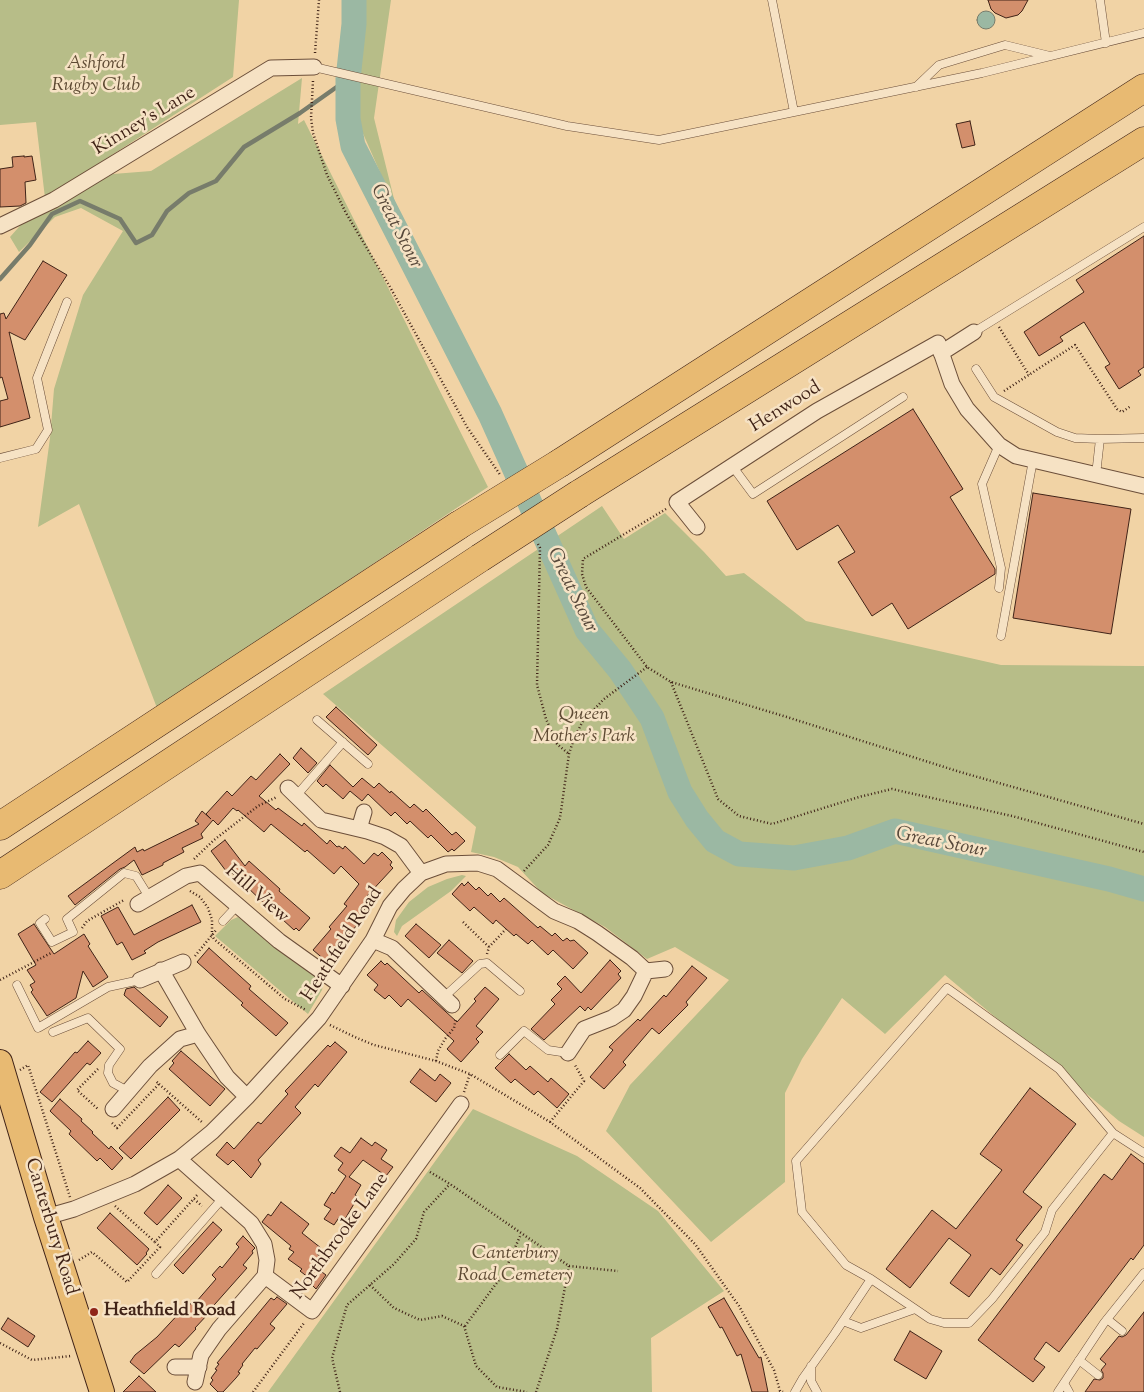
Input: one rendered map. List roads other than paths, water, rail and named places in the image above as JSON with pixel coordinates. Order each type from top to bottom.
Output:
[{"type":"highway","points":[[0,826],[459,525],[560,463],[1144,88]]},
{"type":"highway","points":[[0,875],[579,494],[1144,141]]},
{"type":"main road","name":"Canterbury Road","points":[[0,1062],[46,1217],[102,1392]]},
{"type":"street","name":"Kinney's Lane","points":[[0,226],[54,200],[271,68],[319,68]]},
{"type":"street","points":[[974,332],[941,353],[952,384],[967,409],[999,445],[1016,456],[1144,486]]},
{"type":"street","name":"Henwood","points":[[696,527],[677,502],[817,411],[938,343],[941,353]]},
{"type":"street","points":[[292,792],[322,820],[385,837],[401,846],[421,873]]},
{"type":"street","points":[[359,829],[364,812]]},
{"type":"street","name":"Heathfield Road","points":[[46,1217],[74,1209],[135,1184],[179,1159],[212,1132],[247,1097],[319,1018],[373,940],[390,906],[421,873],[446,864],[478,863],[497,869],[554,911],[578,921],[632,958],[646,970]]},
{"type":"street","name":"Hill View","points":[[144,901],[186,876],[200,873],[278,941],[342,986]]},
{"type":"street","points":[[373,940],[392,948],[448,1001]]},
{"type":"street","points":[[140,980],[184,962]]},
{"type":"street","points":[[568,1053],[584,1029],[612,1018],[624,1010],[634,996],[646,970],[665,969]]},
{"type":"street","points":[[161,970],[198,1034],[226,1077],[247,1097]]},
{"type":"street","points":[[113,1109],[150,1066],[180,1039],[198,1034]]},
{"type":"street","name":"Northbrooke Lane","points":[[265,1276],[312,1311],[461,1104]]},
{"type":"street","points":[[179,1159],[251,1223],[264,1244],[267,1260],[265,1276],[219,1329],[201,1355],[195,1382]]},
{"type":"street","points":[[175,1367],[198,1366]]},
{"type":"lane","points":[[772,0],[794,112]]},
{"type":"lane","points":[[1100,0],[1106,43]]},
{"type":"lane","points":[[319,68],[567,126],[659,140],[916,87],[1144,33]]},
{"type":"lane","points":[[916,87],[939,65],[1006,45],[1051,56]]},
{"type":"lane","points":[[974,332],[1144,227]]},
{"type":"lane","points":[[0,458],[36,449],[48,430],[37,378],[67,302]]},
{"type":"lane","points":[[976,369],[994,397],[1058,432],[1075,438],[1144,438]]},
{"type":"lane","points":[[733,467],[752,494],[903,397]]},
{"type":"lane","points":[[1096,474],[1100,439]]},
{"type":"lane","points":[[999,445],[982,484],[1001,568],[999,588]]},
{"type":"lane","points":[[1001,636],[1033,460]]},
{"type":"lane","points":[[317,720],[368,764]]},
{"type":"lane","points":[[292,792],[343,742]]},
{"type":"lane","points":[[45,920],[40,923],[52,942],[73,932],[67,919],[124,872],[136,876],[144,901]]},
{"type":"lane","points":[[223,921],[237,906]]},
{"type":"lane","points":[[448,1001],[480,964],[485,963],[488,963],[520,991]]},
{"type":"lane","points":[[17,985],[38,1028],[108,987],[140,980]]},
{"type":"lane","points":[[1113,1133],[1052,1210],[1045,1232],[992,1298],[969,1323],[944,1323],[930,1319],[871,1279],[846,1265],[802,1212],[796,1161],[947,988],[1059,1069],[1113,1133],[1144,1153]]},
{"type":"lane","points":[[53,1032],[88,1018],[120,1048],[109,1065],[108,1074],[113,1083],[128,1091]]},
{"type":"lane","points":[[500,1055],[524,1031],[548,1050],[568,1053]]},
{"type":"lane","points":[[156,1274],[222,1198]]},
{"type":"lane","points":[[1058,1392],[1107,1319],[1144,1273]]},
{"type":"lane","points":[[795,1392],[871,1279]]},
{"type":"lane","points":[[843,1321],[861,1328],[915,1309]]},
{"type":"lane","points":[[1107,1319],[1122,1331]]},
{"type":"lane","points":[[1079,1360],[1098,1376]]},
{"type":"lane","points":[[811,1366],[811,1381],[817,1392]]},
{"type":"lane","points":[[1064,1383],[1069,1392]]},
{"type":"waterway","name":"Great Stour","points":[[354,0],[354,24],[348,79],[348,119],[353,146],[490,414],[587,630],[620,670],[652,718],[680,792],[697,819],[715,841],[739,854],[794,858],[848,848],[895,831],[1109,879],[1144,889]]},
{"type":"waterway","points":[[0,279],[30,245],[52,214],[80,201],[120,219],[136,243],[152,235],[167,211],[189,193],[216,181],[244,147],[300,113],[348,79]]},
{"type":"place","name":"Heathfield Road","points":[[94,1312]]},
{"type":"park label","name":"Ashford Rugby Club","points":[[96,76]]},
{"type":"park label","name":"Queen Mother’s Park","points":[[584,727]]},
{"type":"park label","name":"Canterbury Road Cemetery","points":[[515,1266]]}]
